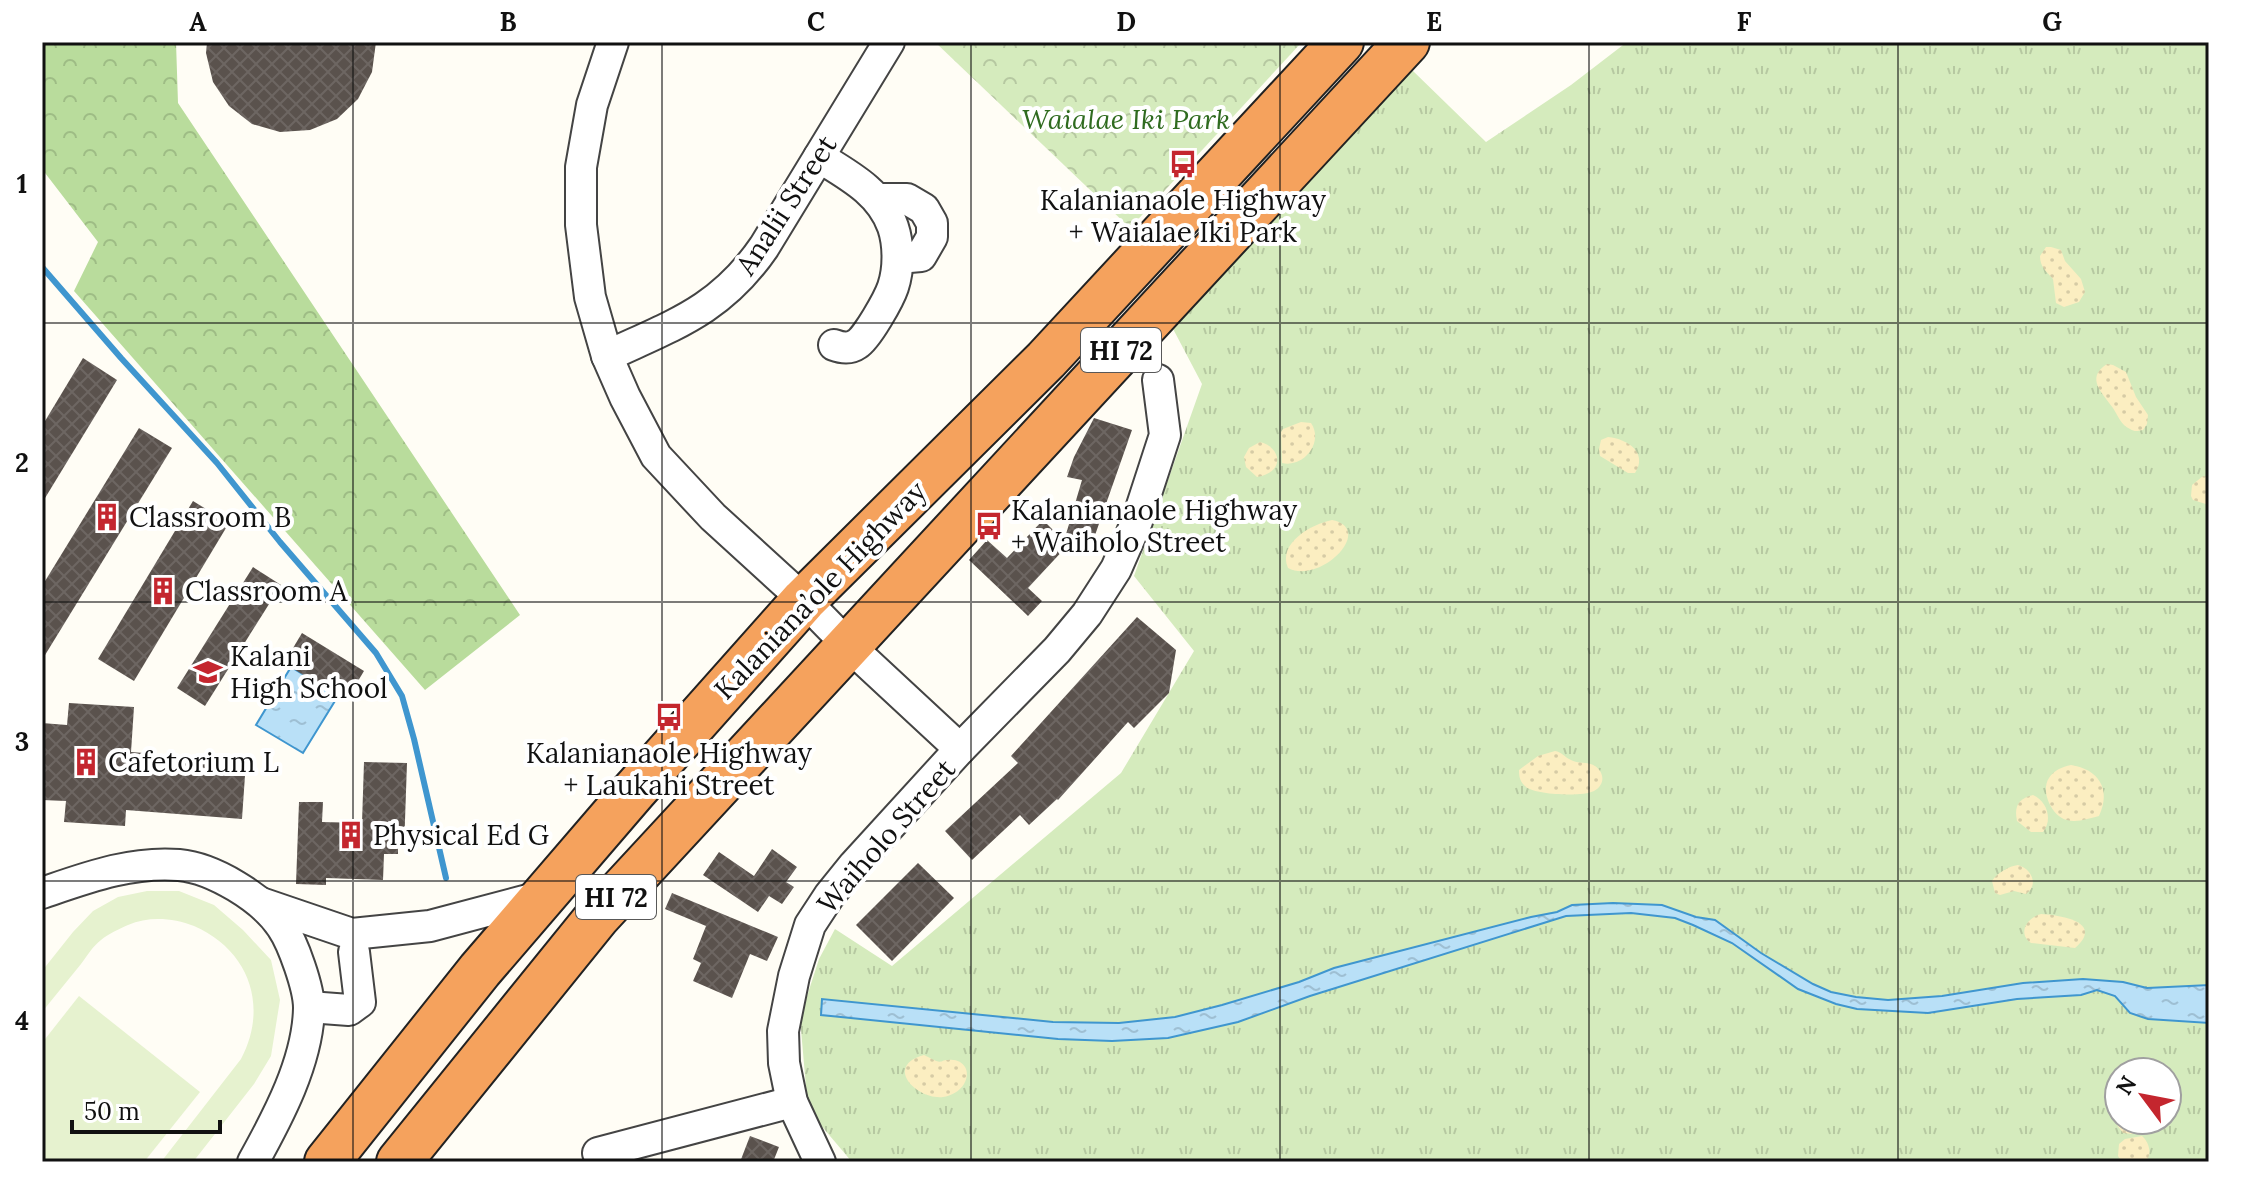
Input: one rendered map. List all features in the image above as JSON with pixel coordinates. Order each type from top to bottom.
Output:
[{"type":"highway","name":"Kalaniana’ole Highway","points":[[327,1162],[480,970],[804,600],[1046,360],[1341,42]]},
{"type":"highway","name":"Kalaniana’ole Highway","points":[[399,1162],[598,916],[1407,42]]},
{"type":"street","name":"Waiholo Street","points":[[613,42],[592,105],[581,167],[581,225],[590,297],[607,356],[625,397],[656,456],[713,517],[960,749],[854,865],[810,925],[794,976],[783,1031],[784,1063],[792,1102],[820,1162]]},
{"type":"street","name":"Analii Street","points":[[607,356],[693,315],[740,279],[764,247],[889,42]]},
{"type":"street","points":[[819,157],[855,179],[878,199],[893,227],[898,258],[893,288],[863,340],[849,348],[834,345]]},
{"type":"street","points":[[960,749],[1057,650],[1087,614],[1116,569],[1137,521],[1165,435],[1158,380]]},
{"type":"street","points":[[42,893],[102,872],[149,865],[182,865],[222,879],[259,903],[283,927],[301,969],[309,1007],[301,1056],[279,1115],[253,1162]]},
{"type":"street","points":[[259,903],[352,934],[430,926],[543,896]]},
{"type":"street","points":[[309,1007],[349,1010],[360,1002],[354,952]]},
{"type":"street","points":[[598,1153],[792,1102]]},
{"type":"green space","points":[[42,42],[176,42],[178,103],[520,615],[425,690],[74,291],[98,242],[42,169]]},
{"type":"green space","name":"Waialae Iki Park","points":[[935,42],[1302,42],[1130,228]]},
{"type":"green space","points":[[1627,42],[2209,42],[2209,1162],[852,1162],[808,1110],[800,1018],[819,959],[835,929],[892,966],[1121,773],[1194,651],[1134,576],[1202,384],[1171,325],[1412,70],[1486,142],[1571,85]]},
{"type":"green space","points":[[147,891],[179,891],[214,905],[271,960],[280,1000],[271,1056],[254,1084],[193,1162],[161,1162],[241,1059],[253,1019],[249,982],[228,949],[213,936],[186,923],[161,919],[136,922],[98,942],[42,1012],[42,971],[73,932],[93,911],[118,897]]},
{"type":"green space","points":[[79,996],[200,1092],[144,1162],[42,1162],[42,1043]]},
{"type":"sand","points":[[2046,247],[2061,250],[2065,261],[2081,279],[2085,292],[2079,302],[2064,307],[2056,303],[2053,279],[2040,260]]},
{"type":"sand","points":[[2107,364],[2126,372],[2136,397],[2148,415],[2143,430],[2133,431],[2124,425],[2101,392],[2097,375]]},
{"type":"sand","points":[[1301,422],[1311,423],[1314,430],[1315,438],[1310,452],[1298,462],[1282,463],[1281,432]]},
{"type":"sand","points":[[1608,437],[1634,448],[1639,459],[1635,473],[1628,473],[1600,456],[1601,440]]},
{"type":"sand","points":[[1260,442],[1272,449],[1277,460],[1273,470],[1257,477],[1246,467],[1244,457],[1249,448]]},
{"type":"sand","points":[[2203,476],[2209,477],[2209,505],[2193,500],[2191,496],[2192,485]]},
{"type":"sand","points":[[1332,520],[1344,525],[1348,534],[1346,544],[1338,554],[1315,569],[1301,571],[1288,568],[1287,551],[1298,536]]},
{"type":"sand","points":[[1555,751],[1574,761],[1595,766],[1602,775],[1600,786],[1588,793],[1570,794],[1540,792],[1526,787],[1520,779],[1519,770],[1538,756]]},
{"type":"sand","points":[[2071,765],[2089,771],[2100,782],[2104,797],[2099,816],[2079,821],[2067,820],[2052,809],[2046,790],[2049,778],[2058,769]]},
{"type":"sand","points":[[2033,795],[2047,811],[2048,822],[2043,832],[2031,832],[2017,821],[2018,804]]},
{"type":"sand","points":[[2018,865],[2027,870],[2032,878],[2030,890],[2026,894],[2014,891],[2000,895],[1995,893],[1994,878]]},
{"type":"sand","points":[[2041,914],[2076,922],[2085,932],[2083,939],[2075,948],[2031,943],[2024,930],[2032,919]]},
{"type":"sand","points":[[924,1055],[938,1062],[953,1060],[962,1063],[967,1074],[962,1087],[943,1097],[933,1097],[915,1088],[905,1074],[906,1067],[912,1060]]},
{"type":"sand","points":[[2142,1136],[2149,1149],[2145,1162],[2122,1162],[2118,1156],[2119,1144],[2125,1139]]},
{"type":"water","points":[[291,667],[338,696],[303,753],[256,725]]},
{"type":"water","points":[[1572,905],[1662,905],[1715,920],[1761,953],[1831,992],[1888,1000],[1942,996],[2023,983],[2083,979],[2123,982],[2147,988],[2209,985],[2209,1023],[2148,1019],[2130,1013],[2115,996],[2097,990],[2081,995],[2017,999],[1928,1013],[1857,1009],[1798,989],[1732,943],[1693,925],[1675,918],[1631,913],[1566,916],[1310,996],[1238,1022],[1168,1038],[1112,1041],[1058,1039],[821,1015],[822,999],[1053,1022],[1119,1023],[1175,1017],[1299,982],[1334,968],[1557,912]]},
{"type":"building","points":[[207,42],[376,42],[372,72],[358,99],[337,119],[310,130],[280,132],[252,124],[229,106],[213,82],[206,53]]},
{"type":"building","points":[[83,358],[117,380],[42,503],[42,426]]},
{"type":"building","points":[[1094,418],[1132,430],[1094,538],[1080,532],[1028,588],[1042,601],[1028,616],[969,560],[987,540],[1007,558],[1043,520],[1064,541],[1082,480],[1067,477]]},
{"type":"building","name":"Classroom B","points":[[139,428],[172,448],[42,660],[42,586]]},
{"type":"building","name":"Classroom A","points":[[193,501],[229,523],[134,681],[98,659]]},
{"type":"building","points":[[253,567],[281,585],[205,706],[177,688]]},
{"type":"building","points":[[1137,617],[1176,650],[1169,693],[1134,728],[1128,722],[1058,800],[1029,825],[1020,815],[972,860],[945,831],[1018,763],[1011,756]]},
{"type":"building","points":[[302,633],[364,671],[346,701],[284,663]]},
{"type":"building","points":[[69,703],[134,707],[131,752],[246,761],[242,819],[126,810],[125,826],[64,822],[66,801],[42,800],[42,723],[67,725]]},
{"type":"building","name":"Physical Ed G","points":[[364,762],[407,763],[404,849],[398,848],[398,854],[384,854],[383,880],[326,878],[326,885],[296,884],[299,802],[323,802],[322,822],[362,823]]},
{"type":"building","points":[[772,849],[797,867],[786,882],[794,887],[782,904],[769,896],[758,912],[703,875],[719,852],[754,876]]},
{"type":"building","points":[[918,863],[954,898],[892,961],[856,925]]},
{"type":"building","points":[[672,893],[778,937],[767,961],[750,954],[732,998],[693,981],[701,963],[693,959],[706,926],[665,909]]},
{"type":"building","points":[[750,1136],[779,1147],[773,1162],[740,1162]]},
{"type":"waterway","points":[[42,267],[217,463],[376,653],[402,696],[446,878]]},
{"type":"place","name":"Kalanianaole Highway + Waialae Iki Park","points":[[1183,164]]},
{"type":"place","name":"Classroom B","points":[[107,517]]},
{"type":"place","name":"Kalanianaole Highway + Waiholo Street","points":[[989,526]]},
{"type":"place","name":"Classroom A","points":[[163,591]]},
{"type":"place","name":"Kalani High School","points":[[208,672]]},
{"type":"place","name":"Kalanianaole Highway + Laukahi Street","points":[[669,717]]},
{"type":"place","name":"Cafetorium L","points":[[86,762]]},
{"type":"place","name":"Physical Ed G","points":[[351,835]]}]
